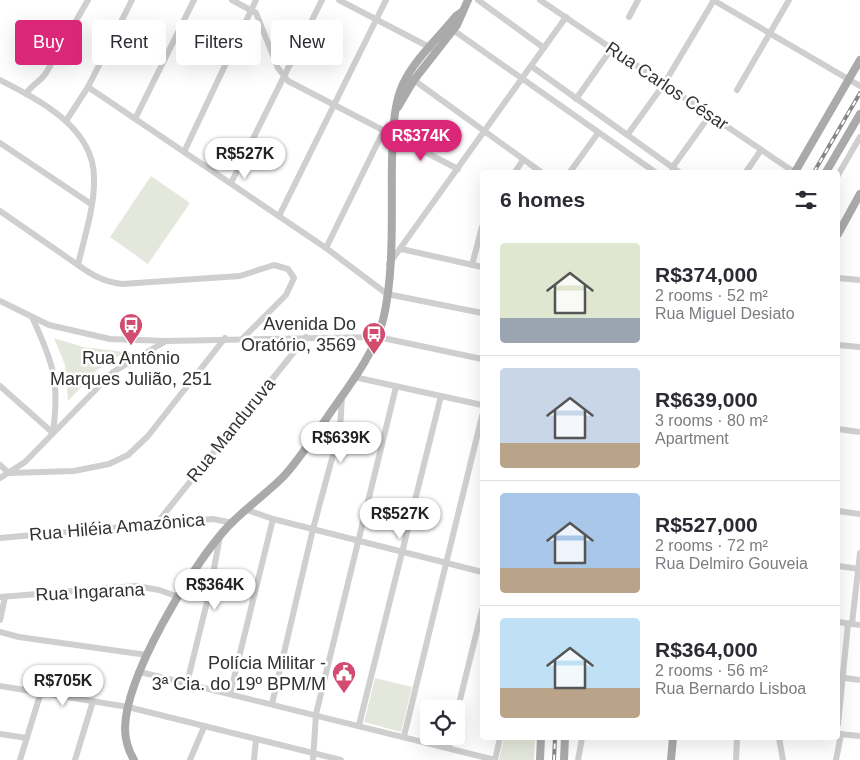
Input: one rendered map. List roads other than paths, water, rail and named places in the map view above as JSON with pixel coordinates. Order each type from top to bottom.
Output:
[{"type":"main road","points":[[433,50],[453,30],[468,0]]},
{"type":"main road","points":[[134,760],[129,752],[126,737],[128,707],[146,655],[197,565],[220,534],[294,465],[354,378],[378,337],[387,294],[393,136],[398,106],[411,78],[463,11]]},
{"type":"main road","points":[[795,170],[860,60]]},
{"type":"main road","points":[[827,170],[860,114]]},
{"type":"main road","points":[[840,230],[860,194]]},
{"type":"main road","points":[[540,760],[541,740]]},
{"type":"main road","points":[[564,760],[565,740]]},
{"type":"main road","points":[[672,760],[673,740]]},
{"type":"street","points":[[26,94],[30,87],[40,82],[46,73],[88,0]]},
{"type":"street","points":[[66,121],[88,86],[132,0]]},
{"type":"street","points":[[135,119],[194,0]]},
{"type":"street","points":[[232,0],[251,9],[259,18],[283,77],[333,106],[458,168]]},
{"type":"street","points":[[184,152],[256,0]]},
{"type":"street","points":[[231,183],[322,0]]},
{"type":"street","points":[[339,0],[433,50]]},
{"type":"street","points":[[278,216],[386,0]]},
{"type":"street","points":[[478,0],[544,48]]},
{"type":"street","name":"Rua Carlos César","points":[[540,0],[791,170]]},
{"type":"street","points":[[629,17],[638,0]]},
{"type":"street","points":[[628,134],[664,84],[714,0],[860,86]]},
{"type":"street","points":[[737,90],[789,0]]},
{"type":"street","points":[[389,265],[566,17]]},
{"type":"street","points":[[453,30],[520,79],[652,170]]},
{"type":"street","points":[[576,99],[612,48]]},
{"type":"street","points":[[531,66],[676,170]]},
{"type":"street","points":[[411,78],[538,170]]},
{"type":"street","points":[[0,80],[26,94],[66,121],[86,147],[94,176],[91,204],[78,265]]},
{"type":"street","points":[[88,86],[326,248],[387,294],[480,313]]},
{"type":"street","points":[[672,168],[710,116]]},
{"type":"street","points":[[326,248],[383,132]]},
{"type":"street","points":[[571,170],[598,132]]},
{"type":"street","points":[[840,172],[860,137]]},
{"type":"street","points":[[0,143],[91,204]]},
{"type":"street","points":[[747,170],[762,150]]},
{"type":"street","points":[[516,170],[523,160]]},
{"type":"street","points":[[0,211],[97,278],[122,284],[240,276],[274,265],[284,266],[292,273],[293,284],[286,295],[244,338]]},
{"type":"street","points":[[472,265],[480,235]]},
{"type":"street","points":[[401,249],[480,267]]},
{"type":"street","points":[[840,278],[860,280]]},
{"type":"street","points":[[0,301],[32,318],[58,328],[110,339],[167,341],[225,338],[378,337],[480,359]]},
{"type":"street","points":[[32,318],[52,363],[56,377],[56,409],[53,433]]},
{"type":"street","name":"Rua Manduruva","points":[[157,523],[306,337]]},
{"type":"street","points":[[0,465],[9,473],[74,471],[109,464],[128,455],[148,436],[225,338]]},
{"type":"street","points":[[0,478],[25,462],[113,372],[167,341]]},
{"type":"street","points":[[840,345],[860,347]]},
{"type":"street","points":[[354,378],[480,406]]},
{"type":"street","points":[[0,386],[53,433]]},
{"type":"street","points":[[313,757],[316,714],[396,387]]},
{"type":"street","points":[[272,704],[313,529],[340,429],[342,395]]},
{"type":"street","points":[[359,725],[441,396]]},
{"type":"street","points":[[404,736],[480,424]]},
{"type":"street","points":[[840,429],[860,432]]},
{"type":"street","points":[[247,510],[273,519],[480,571]]},
{"type":"street","points":[[840,511],[860,514]]},
{"type":"street","name":"Rua Hiléia Amazônica","points":[[0,538],[220,518],[233,522]]},
{"type":"street","points":[[230,694],[273,519]]},
{"type":"street","points":[[187,683],[210,590],[220,534]]},
{"type":"street","points":[[860,553],[840,678],[860,680]]},
{"type":"street","points":[[840,566],[859,568]]},
{"type":"street","name":"Rua Ingarana","points":[[2,597],[136,586],[159,590],[179,597]]},
{"type":"street","points":[[0,620],[2,597]]},
{"type":"street","points":[[460,700],[480,618]]},
{"type":"street","points":[[840,622],[860,625]]},
{"type":"street","points":[[0,632],[20,637],[146,655]]},
{"type":"street","points":[[140,672],[316,714],[495,760],[500,740]]},
{"type":"street","points":[[0,686],[128,707],[256,740],[313,757],[341,760]]},
{"type":"street","points":[[20,760],[41,692]]},
{"type":"street","points":[[75,760],[93,701]]},
{"type":"street","points":[[190,760],[204,726]]},
{"type":"street","points":[[0,734],[27,738]]},
{"type":"street","points":[[840,734],[860,736]]},
{"type":"street","points":[[254,760],[256,740]]},
{"type":"street","points":[[578,760],[582,740]]},
{"type":"street","points":[[736,760],[737,740]]},
{"type":"street","points":[[779,740],[783,760]]},
{"type":"street","points":[[836,760],[839,740]]},
{"type":"railway","points":[[815,170],[860,93]]},
{"type":"railway","points":[[554,760],[555,740]]},
{"type":"place","name":"Rua Antônio Marques Julião, 251","points":[[131,346]]},
{"type":"place","name":"Avenida Do Oratório, 3569","points":[[374,355]]},
{"type":"place","name":"Polícia Militar - 3ª Cia. do 19º BPM/M","points":[[344,694]]}]
